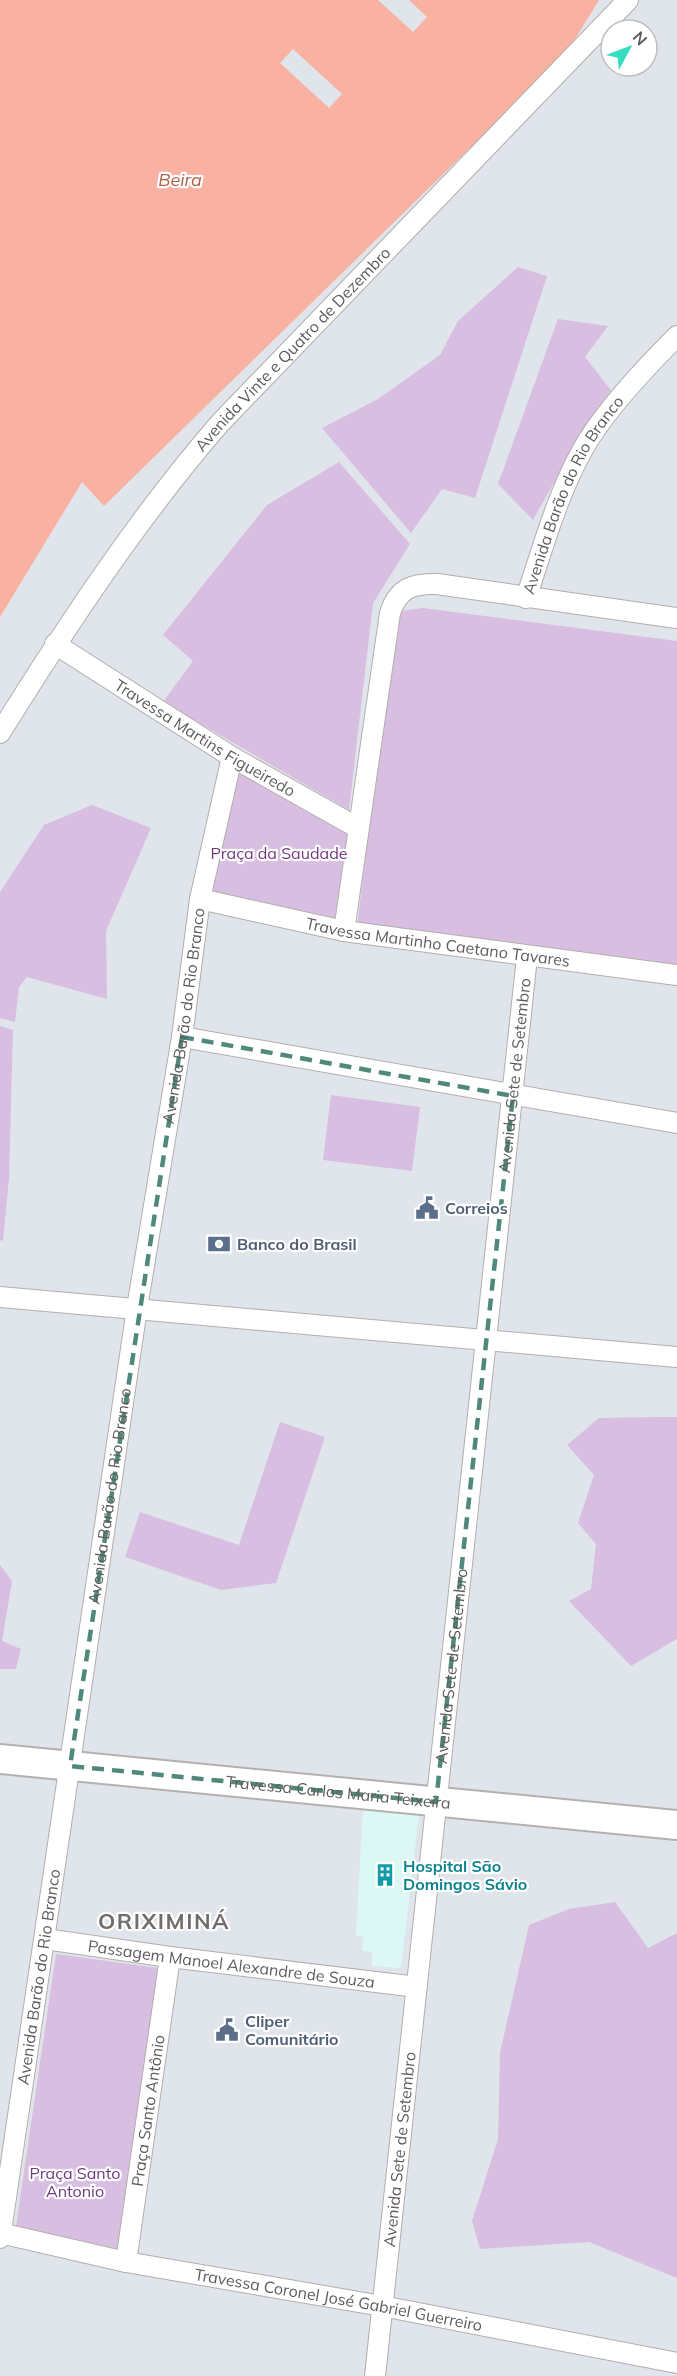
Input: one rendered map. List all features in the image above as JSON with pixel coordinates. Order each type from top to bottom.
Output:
[{"type":"street","name":"Avenida Vinte e Quatro de Dezembro","points":[[0,733],[55,644],[186,462],[214,430],[628,0]]},
{"type":"street","name":"Avenida Barão do Rio Branco","points":[[344,931],[393,602],[409,586],[419,583],[526,598],[562,494],[584,447],[602,422],[677,336]]},
{"type":"street","points":[[526,598],[677,618]]},
{"type":"street","name":"Travessa Martins Figueiredo","points":[[55,644],[232,757],[358,828]]},
{"type":"street","name":"Avenida Barão do Rio Branco","points":[[0,2238],[137,1308],[182,1037],[200,899],[232,757]]},
{"type":"street","name":"Travessa Martinho Caetano Tavares","points":[[200,899],[344,931],[527,957],[677,975]]},
{"type":"street","name":"Avenida Sete de Setembro","points":[[375,2376],[527,957]]},
{"type":"street","points":[[182,1037],[677,1123]]},
{"type":"street","points":[[0,1297],[677,1357]]},
{"type":"street","name":"Travessa Carlos Maria Teixeira","points":[[0,1759],[677,1825]]},
{"type":"street","name":"Passagem Manoel Alexandre de Souza","points":[[45,1939],[170,1957],[417,1987]]},
{"type":"street","name":"Praça Santo Antônio","points":[[126,2262],[170,1957]]},
{"type":"street","name":"Travessa Coronel José Gabriel Guerreiro","points":[[0,2233],[126,2262],[382,2306],[677,2363]]},
{"type":"highlighted area","points":[[182,1037],[513,1096],[436,1802],[70,1766]]},
{"type":"shaded area","name":"Hospital São Domingos Sávio","points":[[363,1807],[419,1814],[401,1968],[372,1966],[372,1952],[362,1951],[363,1937],[356,1936]]},
{"type":"green space","points":[[518,267],[547,276],[475,498],[442,489],[411,533],[322,428],[378,399],[440,355],[458,321]]},
{"type":"green space","points":[[558,319],[608,326],[585,357],[611,390],[584,429],[533,520],[498,484]]},
{"type":"green space","points":[[339,462],[410,544],[373,603],[349,810],[163,702],[193,661],[163,635],[267,505]]},
{"type":"green space","points":[[423,608],[677,641],[677,967],[357,927],[393,624],[402,611]]},
{"type":"green space","name":"Praça da Saudade","points":[[235,762],[354,829],[340,925],[206,894]]},
{"type":"green space","points":[[92,805],[151,828],[106,931],[107,999],[27,977],[19,987],[15,1022],[0,1018],[0,892],[44,825]]},
{"type":"green space","points":[[0,1026],[13,1030],[9,1178],[3,1241],[0,1240]]},
{"type":"green space","points":[[331,1095],[420,1107],[412,1171],[323,1160]]},
{"type":"green space","points":[[677,1417],[677,1639],[631,1666],[569,1601],[591,1589],[596,1544],[578,1523],[594,1475],[567,1445],[599,1418]]},
{"type":"green space","points":[[280,1422],[325,1437],[276,1583],[221,1590],[125,1557],[140,1512],[239,1545]]},
{"type":"green space","points":[[0,1565],[12,1581],[2,1641],[21,1649],[16,1669],[0,1669]]},
{"type":"green space","points":[[615,1902],[648,1948],[677,1933],[677,2278],[589,2242],[480,2249],[472,2221],[498,2139],[500,2053],[529,1925],[569,1909]]},
{"type":"green space","name":"Praça Santo Antonio","points":[[56,1954],[158,1968],[119,2249],[16,2226]]},
{"type":"water","name":"Beira","points":[[0,0],[599,0],[566,54],[104,506],[82,482],[0,617]]},
{"type":"pier","points":[[378,0],[409,0],[427,17],[413,32]]},
{"type":"pier","points":[[293,49],[342,94],[329,108],[280,63]]},
{"type":"place","name":"Correios","points":[[427,1208]]},
{"type":"place","name":"Banco do Brasil","points":[[219,1244]]},
{"type":"place","name":"Hospital São Domingos Sávio","points":[[385,1875]]},
{"type":"place","name":"Cliper Comunitário","points":[[227,2030]]},
{"type":"district","name":"ORIXIMINÁ","points":[[164,1921]]}]
